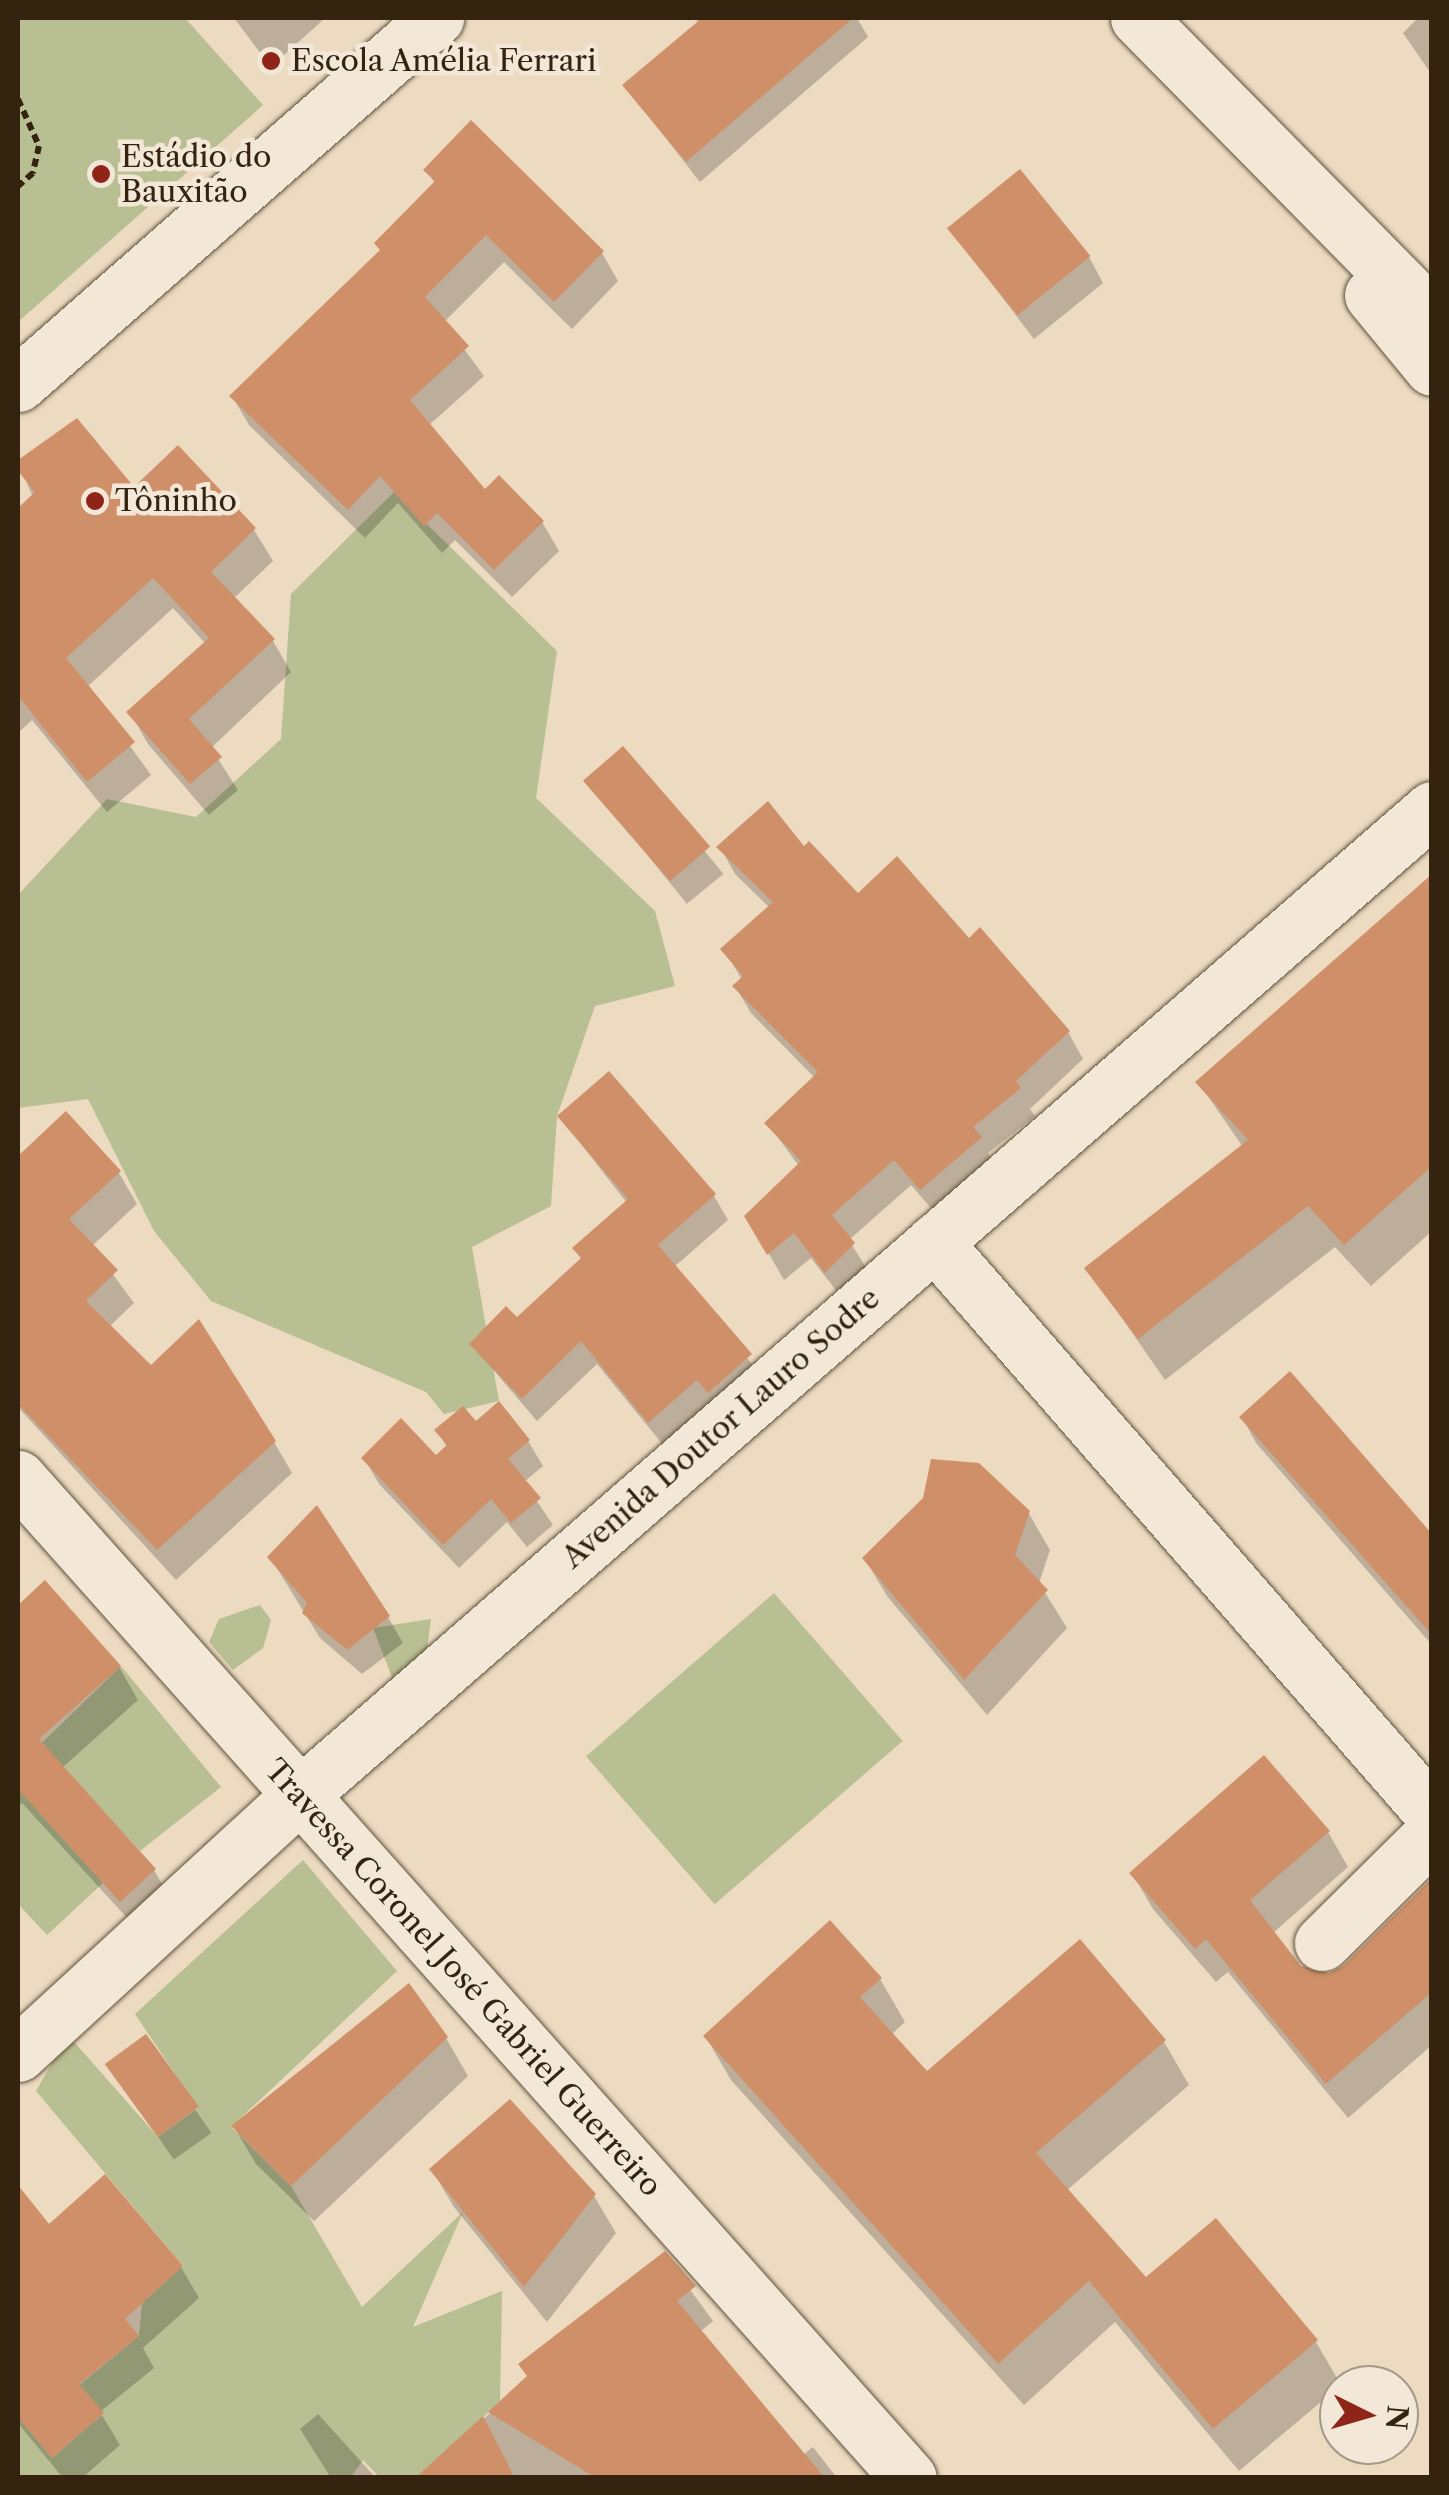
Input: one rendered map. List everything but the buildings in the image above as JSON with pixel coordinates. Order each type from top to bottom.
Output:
[{"type":"street","points":[[18,384],[436,18]]},
{"type":"street","points":[[1138,18],[1432,316]]},
{"type":"street","points":[[1199,84],[1432,368]]},
{"type":"street","name":"Avenida Doutor Lauro Sodre","points":[[18,2054],[300,1795],[1432,809]]},
{"type":"street","points":[[934,1242],[1432,1813]]},
{"type":"street","name":"Travessa Coronel José Gabriel Guerreiro","points":[[18,1478],[909,2478]]},
{"type":"street","points":[[1322,1943],[1432,1834]]},
{"type":"path","points":[[18,98],[39,146],[33,173],[18,186]]},
{"type":"green space","name":"Estádio do Bauxitão","points":[[18,18],[185,18],[263,105],[18,322]]},
{"type":"green space","points":[[394,492],[557,651],[536,798],[655,911],[675,986],[595,1006],[557,1116],[551,1206],[472,1247],[499,1401],[444,1414],[426,1392],[211,1301],[154,1231],[88,1099],[18,1108],[18,895],[107,799],[196,817],[281,739],[291,594]]},
{"type":"green space","points":[[774,1593],[903,1741],[715,1904],[586,1756]]},
{"type":"green space","points":[[260,1605],[271,1620],[263,1648],[233,1670],[209,1642],[219,1619]]},
{"type":"green space","points":[[431,1619],[424,1673],[398,1693],[373,1628]]},
{"type":"green space","points":[[121,1666],[221,1787],[140,1851],[72,1777],[37,1810],[103,1883],[47,1935],[18,1904],[18,1766]]},
{"type":"green space","points":[[303,1860],[397,1971],[231,2127],[291,2186],[362,2307],[463,2212],[413,2327],[502,2291],[500,2402],[415,2478],[379,2477],[363,2460],[350,2478],[18,2477],[18,2417],[52,2458],[103,2414],[78,2386],[139,2336],[142,2303],[183,2266],[36,2091],[68,2035],[158,2137],[198,2108],[135,2014]]},
{"type":"place","name":"Escola Amélia Ferrari","points":[[271,61]]},
{"type":"place","name":"Estádio do Bauxitão","points":[[101,174]]},
{"type":"place","name":"Tôninho","points":[[95,501]]}]
